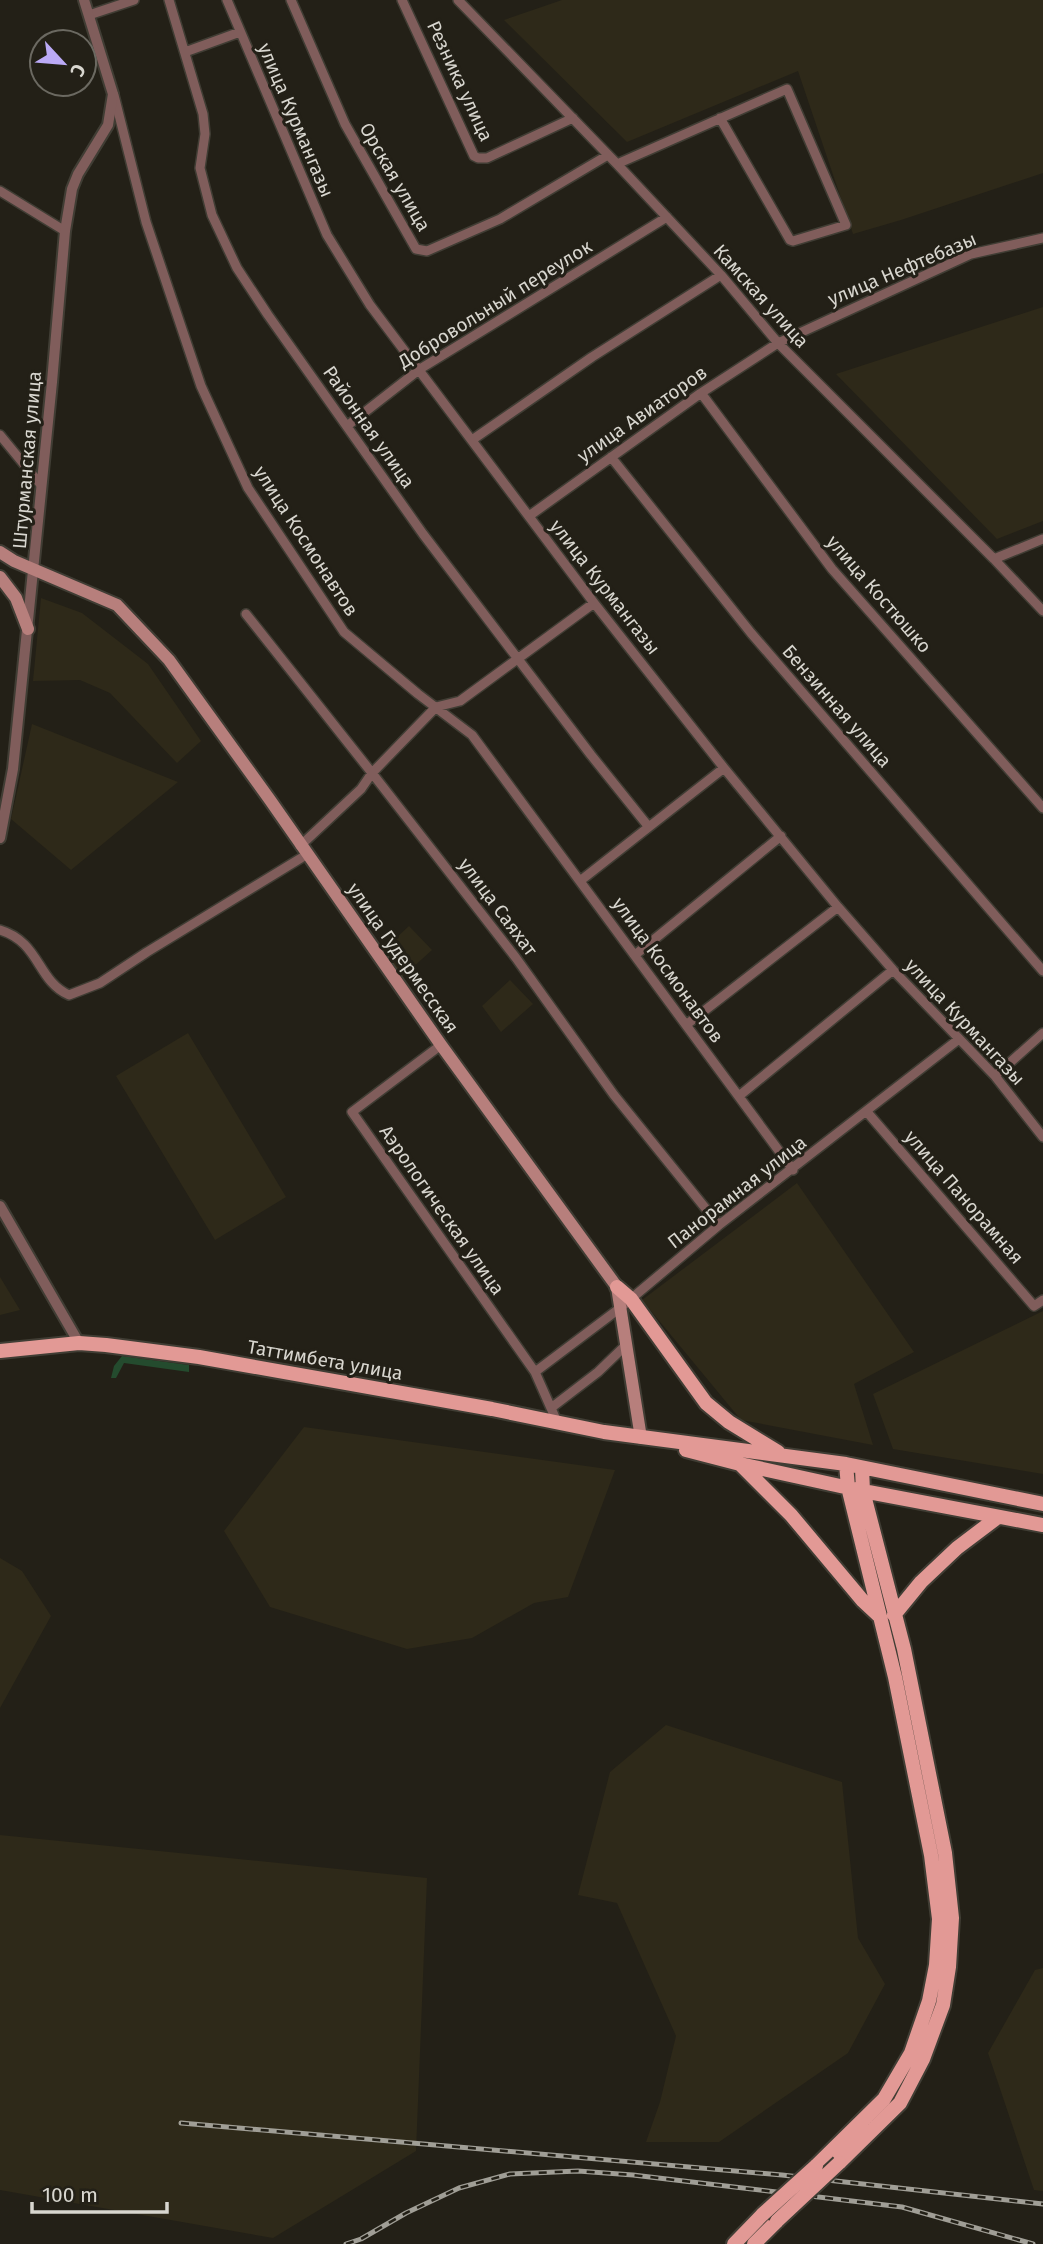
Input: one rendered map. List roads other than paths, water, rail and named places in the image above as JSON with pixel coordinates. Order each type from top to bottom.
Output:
[{"type":"main road","name":"улица Гудермесская","points":[[0,552],[117,605],[169,660],[441,1045],[617,1287]]},
{"type":"main road","points":[[0,577],[16,598],[28,629]]},
{"type":"main road","points":[[617,1287],[626,1303],[706,1403],[729,1422],[782,1454]]},
{"type":"main road","points":[[626,1303],[626,1345],[641,1438]]},
{"type":"main road","name":"Таттимбета улица","points":[[0,1351],[79,1343],[198,1357],[641,1438]]},
{"type":"main road","points":[[641,1438],[846,1464],[1043,1504]]},
{"type":"main road","points":[[641,1438],[740,1464],[863,1491],[1043,1525]]},
{"type":"main road","points":[[740,1464],[791,1515],[863,1601],[887,1616]]},
{"type":"main road","points":[[754,2244],[900,2103],[923,2059],[943,2005],[949,1967],[952,1918],[944,1853],[904,1649],[887,1616],[848,1487],[846,1464]]},
{"type":"main road","points":[[734,2244],[884,2099],[911,2053],[929,2001],[936,1965],[939,1919],[931,1856],[895,1677],[887,1616],[863,1491],[862,1468]]},
{"type":"main road","points":[[887,1616],[957,1548],[998,1517]]},
{"type":"street","name":"улица Космонавтов","points":[[84,0],[114,94],[146,222],[201,386],[248,488],[344,632],[472,735],[793,1170]]},
{"type":"street","points":[[89,15],[134,0]]},
{"type":"street","name":"Районная улица","points":[[169,0],[203,114],[205,134],[200,168],[212,215],[237,268],[423,534],[648,826]]},
{"type":"street","name":"улица Курмангазы","points":[[227,0],[327,235],[370,305],[594,603],[724,768],[838,907],[893,970],[995,1076],[1043,1137]]},
{"type":"street","name":"Орская улица","points":[[291,0],[345,124],[416,249],[427,251],[500,219],[608,155]]},
{"type":"street","name":"Резника улица","points":[[402,0],[474,156],[487,158],[573,118]]},
{"type":"street","name":"Камская улица","points":[[458,0],[667,217],[721,275],[778,343],[1043,611]]},
{"type":"street","points":[[185,52],[240,32]]},
{"type":"street","points":[[617,164],[720,118],[787,89],[846,225],[790,240],[720,118]]},
{"type":"street","name":"Штурманская улица","points":[[0,838],[13,769],[65,232],[72,189],[78,174],[108,125],[114,94]]},
{"type":"street","points":[[0,191],[65,232]]},
{"type":"street","name":"Добровольный переулок","points":[[347,426],[420,369],[667,217]]},
{"type":"street","name":"улица Нефтебазы","points":[[778,343],[971,254],[1043,238]]},
{"type":"street","points":[[472,440],[592,357],[721,275]]},
{"type":"street","name":"улица Авиаторов","points":[[529,516],[701,393],[778,343]]},
{"type":"street","name":"улица Костюшко","points":[[701,393],[832,569],[1043,808]]},
{"type":"street","points":[[0,435],[41,485]]},
{"type":"street","name":"Бензинная улица","points":[[611,457],[751,633],[1043,971]]},
{"type":"street","points":[[994,559],[1043,539]]},
{"type":"street","points":[[0,930],[22,940],[58,990],[69,995],[100,983],[303,850],[436,707],[460,701],[594,603]]},
{"type":"street","name":"улица Саяхат","points":[[246,614],[516,958],[614,1095],[719,1225]]},
{"type":"street","points":[[580,881],[724,768]]},
{"type":"street","points":[[635,955],[781,836]]},
{"type":"street","points":[[686,1025],[838,907]]},
{"type":"street","points":[[738,1096],[893,970]]},
{"type":"street","points":[[995,1076],[1043,1033]]},
{"type":"street","name":"Панорамная улица","points":[[535,1371],[626,1303],[719,1225],[959,1039]]},
{"type":"street","name":"Аэрологическая улица","points":[[441,1045],[352,1112],[535,1371],[558,1424]]},
{"type":"street","name":"улица Панорамная","points":[[867,1112],[1034,1306],[1043,1300]]},
{"type":"street","points":[[0,1206],[79,1343]]},
{"type":"street","points":[[551,1408],[626,1345]]},
{"type":"railway","points":[[181,2123],[782,2175],[1043,2204]]},
{"type":"railway","points":[[346,2244],[361,2239],[406,2213],[459,2188],[510,2174],[578,2171],[902,2207],[1033,2244]]}]
